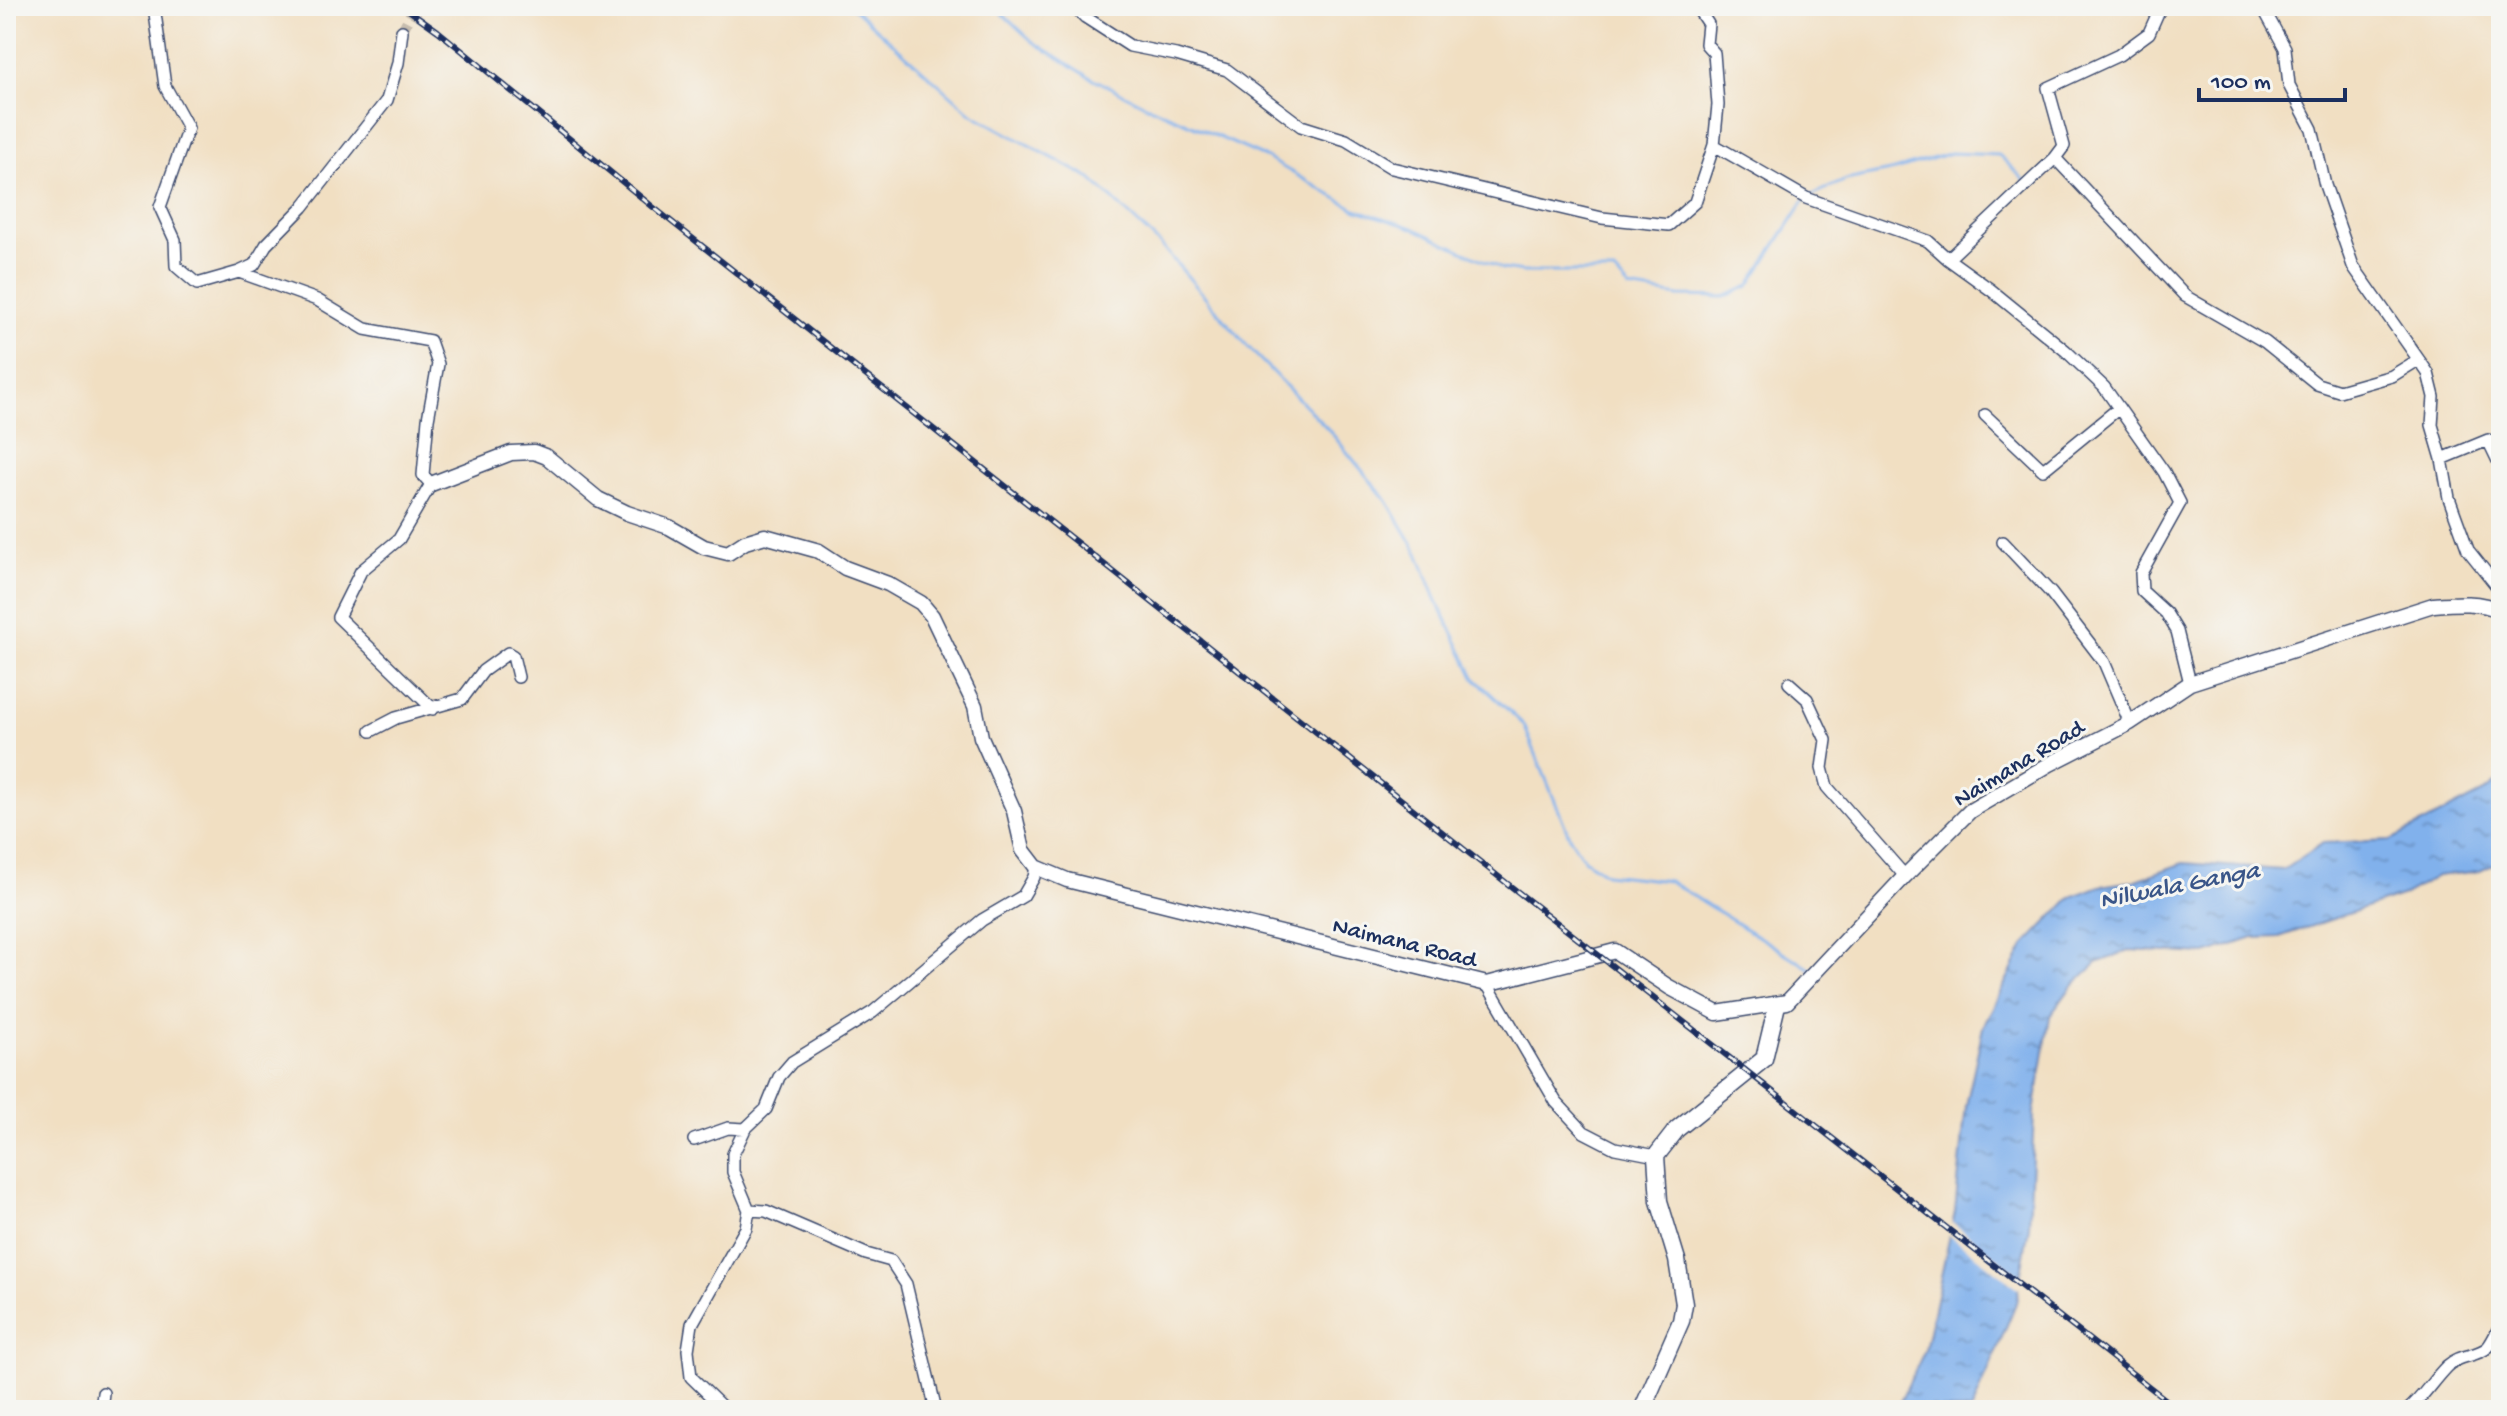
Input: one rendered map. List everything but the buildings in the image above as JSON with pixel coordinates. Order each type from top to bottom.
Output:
[{"type":"main road","points":[[1642,1410],[1675,1334],[1684,1304],[1677,1260],[1659,1201],[1656,1156],[1677,1129],[1764,1059],[1777,1005]]},
{"type":"street","points":[[154,6],[165,86],[188,128],[160,207],[175,240],[176,266],[197,284],[254,265],[266,245],[303,207],[387,100],[398,63],[402,31]]},
{"type":"street","points":[[1074,6],[1085,17],[1130,46],[1227,70],[1301,126],[1346,140],[1392,168],[1602,218],[1669,225],[1695,202],[1714,145],[1718,105],[1714,53],[1706,44],[1708,24],[1696,6]]},
{"type":"street","points":[[1948,259],[2064,146],[2048,88],[2119,55],[2149,33],[2161,6]]},
{"type":"street","points":[[2262,6],[2285,48],[2289,85],[2312,129],[2325,185],[2353,266],[2428,373],[2434,397],[2432,425],[2449,498],[2468,550],[2501,595]]},
{"type":"street","points":[[1714,145],[1806,198],[1928,241],[2066,351],[2104,387],[2164,472],[2180,503],[2141,573],[2141,582],[2142,591],[2166,613],[2177,631],[2190,683]]},
{"type":"street","points":[[2055,158],[2185,296],[2265,342],[2317,384],[2339,391],[2392,376],[2418,360]]},
{"type":"street","points":[[239,272],[317,300],[365,329],[430,341],[438,364],[428,419],[423,475],[431,484]]},
{"type":"street","points":[[1985,415],[2043,470],[2119,408]]},
{"type":"street","points":[[2442,459],[2488,440],[2501,467]]},
{"type":"street","points":[[433,709],[338,617],[361,571],[399,539],[431,484],[511,453],[534,452],[547,457],[598,499],[669,527],[704,547],[728,553],[745,542],[765,536],[819,551],[845,568],[888,584],[921,603],[932,616],[975,706],[981,737],[1014,811],[1023,850],[1036,867],[1034,877],[1023,896],[982,920],[873,1012],[792,1062],[779,1077],[766,1109],[745,1129],[733,1154],[733,1172],[749,1210],[746,1228],[692,1324],[688,1350],[691,1377],[725,1410]]},
{"type":"street","points":[[2003,542],[2051,593],[2104,662],[2130,723]]},
{"type":"street","name":"Naimana Road","points":[[1036,867],[1067,880],[1487,984],[1615,951],[1669,987],[1717,1013],[1777,1005],[1787,1002],[1970,811],[2050,764],[2130,723],[2190,683],[2433,605],[2464,602],[2501,611]]},
{"type":"street","points":[[371,731],[396,718],[462,699],[483,671],[508,653],[513,656],[518,677]]},
{"type":"street","points":[[1789,683],[1807,699],[1826,740],[1822,768],[1827,787],[1905,876]]},
{"type":"street","points":[[1487,984],[1556,1102],[1584,1132],[1615,1148],[1656,1156]]},
{"type":"street","points":[[694,1140],[728,1128],[745,1129]]},
{"type":"street","points":[[749,1210],[766,1211],[866,1254],[891,1261],[906,1284],[936,1410]]},
{"type":"street","points":[[2408,1410],[2423,1397],[2448,1365],[2461,1356],[2488,1346],[2501,1324]]},
{"type":"street","points":[[95,1410],[102,1401],[103,1393]]},
{"type":"water","name":"Nilwala Ganga","points":[[2501,778],[2501,861],[2480,871],[2437,876],[2404,895],[2279,937],[2253,938],[2206,954],[2129,950],[2097,963],[2072,986],[2050,1016],[2034,1112],[2029,1226],[2016,1303],[1972,1410],[1896,1410],[1925,1350],[1955,1212],[1966,1106],[1983,1027],[2024,946],[2071,897],[2100,886],[2134,881],[2183,863],[2283,870],[2323,843],[2391,840],[2488,790]]},
{"type":"pier","points":[[1949,1220],[2024,1278],[2022,1291],[1946,1233]]},
{"type":"waterway","points":[[851,6],[972,114],[1091,179],[1160,244],[1248,347],[1329,430],[1387,501],[1418,553],[1436,599],[1475,679],[1524,725],[1570,838],[1584,859],[1606,874],[1669,881],[1812,970]]},
{"type":"waterway","points":[[994,6],[1032,41],[1088,76],[1145,105],[1267,158],[1355,209],[1413,228],[1502,269],[1523,272],[1615,272],[1629,288],[1679,296],[1724,297],[1749,286],[1804,201]]},
{"type":"waterway","points":[[1810,196],[1846,180],[1895,170],[1951,153],[1999,155],[2025,181]]},
{"type":"tunnel","points":[[402,31],[415,6]]},
{"type":"railway","points":[[403,6],[1518,892],[2179,1410]]}]
